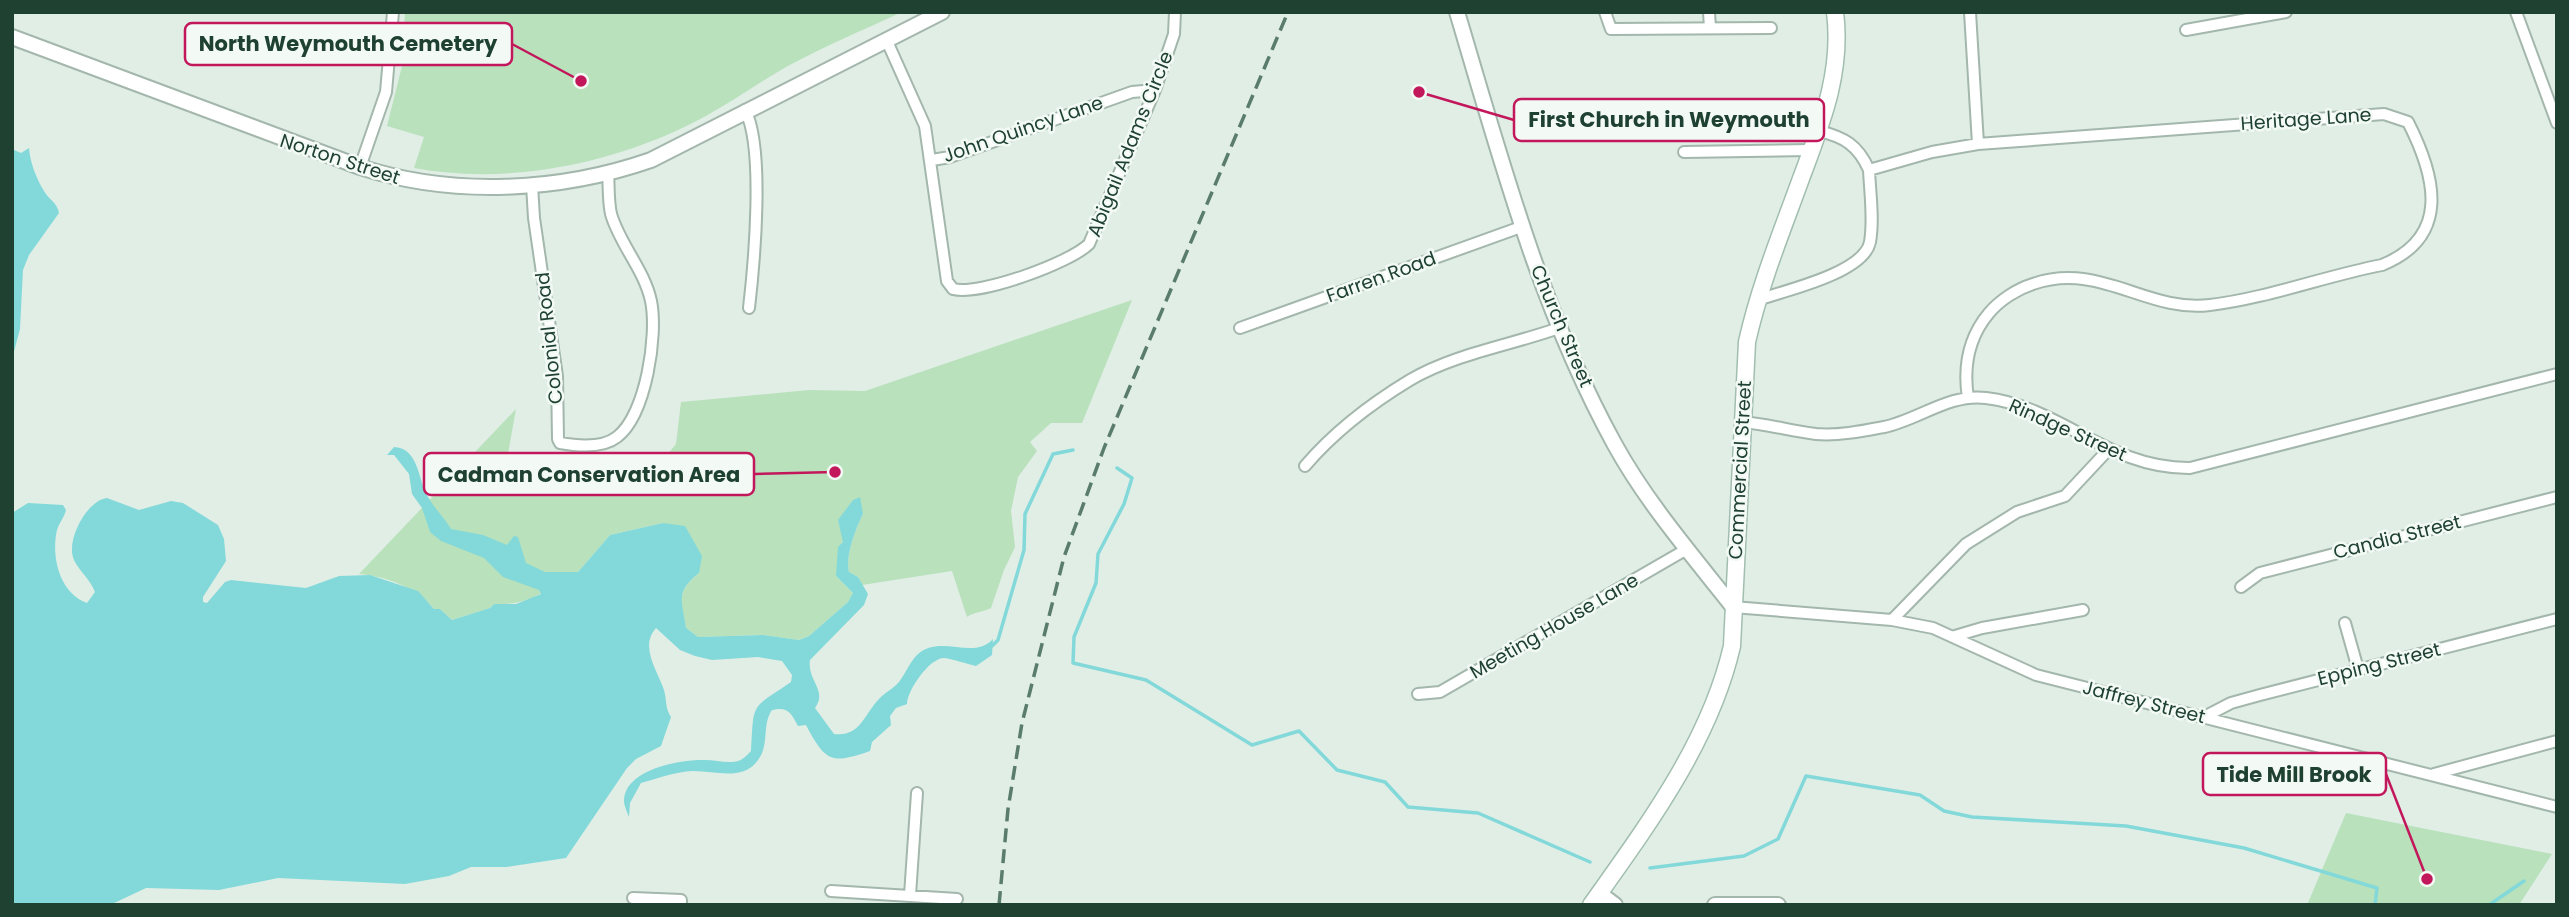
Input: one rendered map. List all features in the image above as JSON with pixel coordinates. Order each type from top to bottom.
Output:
[{"type":"main road","name":"Commercial Street","points":[[1595,899],[1669,789],[1723,686],[1732,646],[1747,342],[1757,300],[1833,88],[1838,39],[1835,12]]},
{"type":"street","points":[[360,167],[386,92],[390,71],[393,12]]},
{"type":"street","name":"Norton Street","points":[[12,37],[360,167],[411,182],[464,187],[532,185],[608,172],[662,155],[745,110],[942,12]]},
{"type":"street","name":"Abigail Adams Circle","points":[[886,38],[925,126],[932,160],[947,281],[953,289],[972,291],[1074,257],[1089,244],[1155,90],[1174,34],[1175,12]]},
{"type":"street","name":"Church Street","points":[[1457,12],[1521,227],[1559,328],[1615,446],[1687,549],[1733,607]]},
{"type":"street","points":[[1605,12],[1611,29],[1771,28]]},
{"type":"street","points":[[1709,12],[1710,28]]},
{"type":"street","points":[[1970,12],[1979,144]]},
{"type":"street","points":[[2186,30],[2286,12]]},
{"type":"street","points":[[2516,12],[2557,123]]},
{"type":"street","name":"John Quincy Lane","points":[[932,160],[950,157],[1132,92],[1155,90]]},
{"type":"street","points":[[745,110],[752,131],[756,198],[748,308]]},
{"type":"street","name":"Heritage Lane","points":[[1869,170],[1932,152],[1979,144],[2384,114],[2408,122],[2428,175],[2432,209],[2428,226],[2417,245],[2402,257],[2382,265],[2210,305],[2171,302],[2082,277],[2053,278],[2026,286],[1992,310],[1977,330],[1966,364],[1968,398]]},
{"type":"street","points":[[1757,300],[1829,275],[1864,255],[1870,243],[1869,170],[1853,145],[1842,137],[1819,131]]},
{"type":"street","points":[[1684,152],[1812,150]]},
{"type":"street","name":"Colonial Road","points":[[532,185],[534,218],[557,376],[558,439],[560,443],[587,445],[618,437],[634,417],[649,365],[651,303],[642,274],[611,212],[608,172]]},
{"type":"street","name":"Farren Road","points":[[1240,328],[1521,227]]},
{"type":"street","points":[[1305,466],[1359,415],[1411,379],[1468,356],[1559,328]]},
{"type":"street","name":"Rindge Street","points":[[1742,422],[1778,425],[1816,434],[1840,434],[1888,426],[1968,398],[1998,399],[2025,407],[2108,450],[2166,468],[2190,468],[2322,432],[2557,374]]},
{"type":"street","points":[[1892,620],[1966,544],[2017,512],[2064,496],[2108,450]]},
{"type":"street","name":"Candia Street","points":[[2241,587],[2260,573],[2557,497]]},
{"type":"street","name":"Meeting House Lane","points":[[1418,694],[1440,692],[1687,549]]},
{"type":"street","name":"Jaffrey Street","points":[[1733,607],[1892,620],[1933,628],[2036,675],[2557,807]]},
{"type":"street","points":[[1955,636],[1982,628],[2083,610]]},
{"type":"street","name":"Epping Street","points":[[2204,717],[2231,703],[2557,619]]},
{"type":"street","points":[[2345,623],[2358,669]]},
{"type":"street","points":[[2432,775],[2557,741]]},
{"type":"street","points":[[910,895],[918,793]]},
{"type":"street","points":[[831,891],[957,899]]},
{"type":"street","points":[[872,905],[874,893]]},
{"type":"street","points":[[633,898],[681,902]]},
{"type":"street","points":[[1595,899],[1615,905]]},
{"type":"street","points":[[1715,905],[1778,905]]},
{"type":"green space","points":[[405,12],[902,12],[786,67],[704,117],[636,147],[563,167],[487,174],[414,168],[424,137],[387,126],[402,66]]},
{"type":"green space","points":[[1132,300],[1082,423],[1051,423],[1030,442],[1037,451],[1018,477],[1011,511],[1015,547],[991,608],[967,617],[952,571],[862,585],[858,577],[849,572],[848,565],[852,542],[863,514],[838,520],[844,536],[836,576],[853,593],[848,602],[809,636],[798,640],[763,635],[698,637],[686,628],[683,591],[699,573],[663,523],[610,535],[578,572],[571,573],[527,600],[494,604],[490,608],[452,620],[411,589],[380,577],[359,574],[516,409],[506,465],[520,481],[571,490],[619,487],[636,482],[657,467],[676,444],[681,402],[809,390],[865,391]]},
{"type":"green space","points":[[2346,813],[2552,854],[2519,905],[2307,905]]},
{"type":"water","points":[[29,148],[38,181],[57,206],[59,213],[29,255],[23,270],[20,329],[12,359],[12,149],[21,153]]},
{"type":"water","points":[[394,447],[408,452],[412,457],[428,496],[451,529],[483,535],[507,545],[514,536],[518,537],[526,563],[545,572],[578,572],[610,535],[663,523],[685,526],[702,556],[699,573],[686,586],[682,597],[686,628],[698,637],[763,635],[799,640],[809,636],[848,602],[853,593],[836,576],[838,547],[843,542],[838,520],[853,500],[860,497],[863,514],[852,542],[848,565],[849,572],[858,577],[868,594],[864,605],[810,660],[811,674],[819,696],[815,708],[834,734],[856,729],[878,700],[899,682],[914,658],[926,649],[936,646],[976,648],[993,639],[992,655],[976,666],[944,658],[932,663],[915,684],[907,704],[896,708],[890,716],[891,725],[872,742],[870,751],[847,758],[831,757],[819,747],[806,725],[798,726],[791,714],[785,710],[772,710],[767,722],[763,751],[753,766],[744,771],[725,774],[683,772],[641,783],[630,803],[629,817],[624,803],[627,790],[633,781],[644,774],[683,761],[734,762],[745,757],[751,751],[757,708],[791,682],[792,675],[782,661],[758,657],[712,660],[695,656],[680,650],[656,628],[651,635],[649,651],[671,717],[661,746],[636,759],[627,768],[566,858],[506,867],[471,867],[449,876],[405,884],[278,878],[219,890],[146,888],[110,905],[12,905],[12,513],[28,503],[63,505],[66,510],[55,540],[56,562],[70,591],[87,603],[95,592],[74,560],[73,543],[85,513],[99,500],[107,498],[139,510],[171,501],[183,503],[218,525],[224,539],[226,561],[203,597],[203,602],[207,603],[225,582],[231,580],[306,588],[339,576],[370,575],[418,591],[434,609],[440,609],[452,620],[490,608],[494,604],[516,604],[541,594],[539,590],[503,577],[484,558],[441,541],[430,532],[422,508],[412,494],[409,474],[394,455],[387,455]]},
{"type":"waterway","points":[[992,646],[998,640],[1024,550],[1025,514],[1053,454],[1073,450]]},
{"type":"waterway","points":[[1117,468],[1132,478],[1124,504],[1098,554],[1096,583],[1074,637],[1073,663],[1146,680],[1252,745],[1299,731],[1337,770],[1385,782],[1408,807],[1478,813],[1590,862]]},
{"type":"waterway","points":[[1650,868],[1744,856],[1778,839],[1806,776],[1920,795],[1944,811],[1972,817],[2126,826],[2244,848],[2377,888],[2375,905]]},
{"type":"waterway","points":[[2489,905],[2524,881]]},
{"type":"railway","points":[[999,905],[1008,809],[1022,723],[1064,557],[1104,448],[1288,12]]},
{"type":"place","name":"North Weymouth Cemetery","points":[[581,81]]},
{"type":"place","name":"First Church in Weymouth","points":[[1419,92]]},
{"type":"place","name":"Cadman Conservation Area","points":[[835,472]]},
{"type":"place","name":"Tide Mill Brook","points":[[2427,879]]}]
